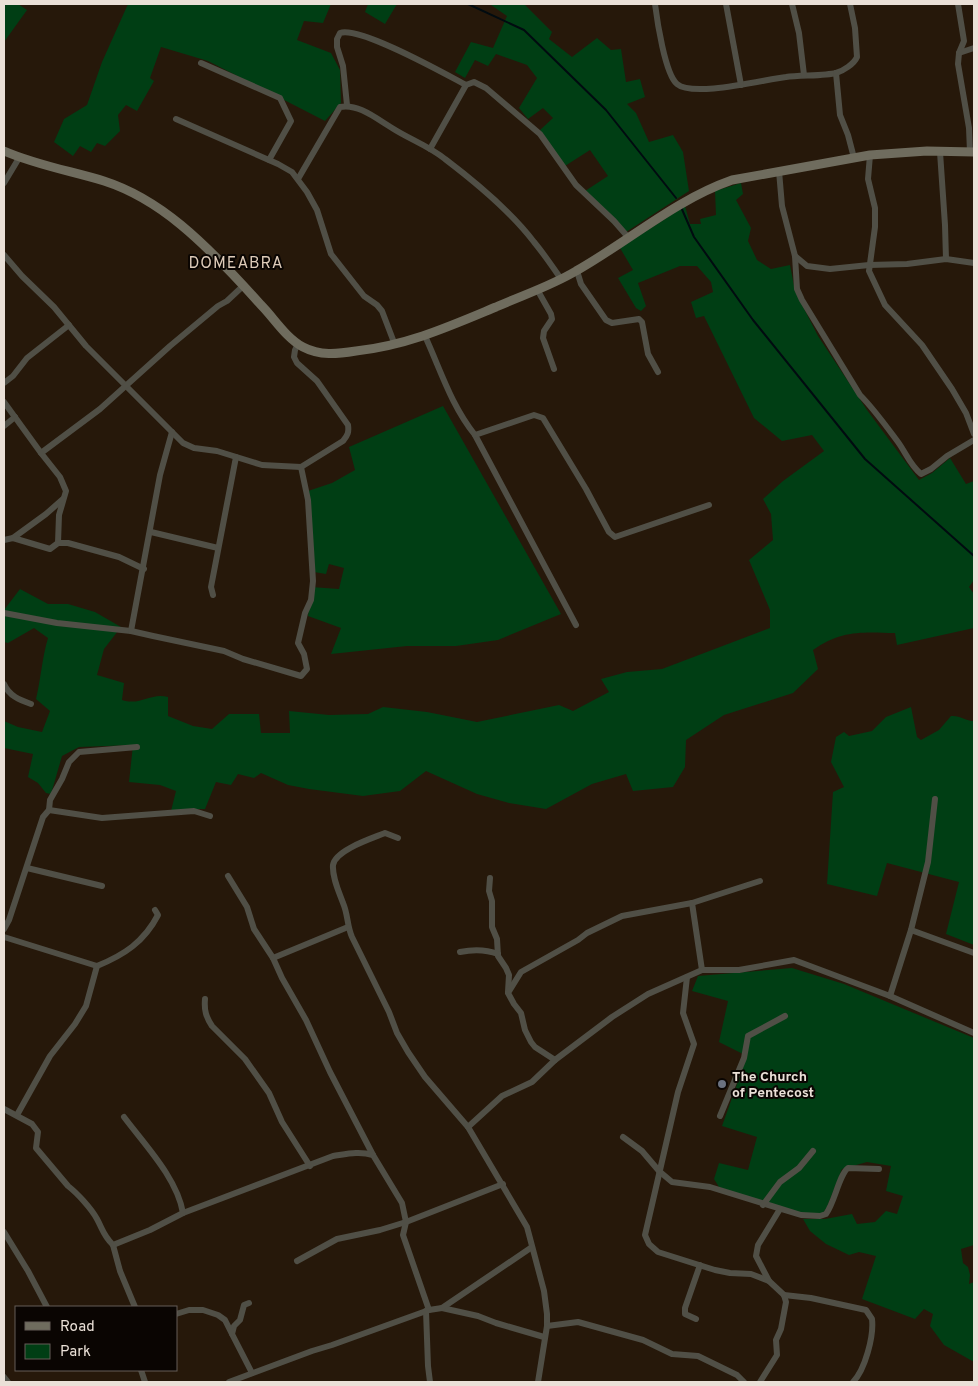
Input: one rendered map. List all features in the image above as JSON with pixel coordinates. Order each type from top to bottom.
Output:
[{"type":"street","points":[[655,4],[665,59],[678,85],[686,88],[741,86],[778,78],[836,73],[854,63],[857,57],[855,28],[850,4]]},
{"type":"street","points":[[726,4],[741,86]]},
{"type":"street","points":[[792,4],[804,75]]},
{"type":"street","points":[[4,151],[19,158],[105,182],[136,194],[180,224],[298,344],[315,352],[326,354],[364,350],[395,345],[425,336],[538,291],[577,271],[683,203],[732,180],[870,155],[972,152],[958,64],[959,53],[964,41],[958,4]]},
{"type":"street","points":[[347,105],[343,66],[337,47],[337,39],[340,33],[346,32],[374,41],[408,55],[466,85]]},
{"type":"street","points":[[959,53],[974,48]]},
{"type":"street","points":[[201,63],[280,98],[291,121],[269,160]]},
{"type":"street","points":[[836,73],[840,116],[848,135],[854,158]]},
{"type":"street","points":[[430,149],[466,85],[474,82],[486,88],[540,134],[576,185],[628,237]]},
{"type":"street","points":[[298,179],[336,112],[340,107],[347,105],[370,114],[430,149],[479,187],[533,240],[561,279]]},
{"type":"street","points":[[176,119],[286,168],[298,179],[317,210],[331,254],[364,296],[382,311],[395,345]]},
{"type":"street","points":[[940,152],[946,225],[946,259]]},
{"type":"street","points":[[870,155],[868,178],[875,208],[875,227],[869,272],[885,305],[922,345],[934,362],[966,413],[974,434]]},
{"type":"street","points":[[4,184],[19,158]]},
{"type":"street","points":[[778,171],[782,206],[795,256],[797,289],[860,395],[899,443],[913,468],[921,474],[974,440]]},
{"type":"street","points":[[4,255],[22,276],[54,307],[86,346],[125,386],[183,443],[194,448],[218,451],[262,465],[301,466],[339,445],[348,436],[348,425],[316,382],[297,363],[294,357],[298,344]]},
{"type":"street","points":[[795,256],[807,266],[830,270],[946,259],[974,263]]},
{"type":"street","points":[[577,271],[580,284],[606,320],[612,323],[639,319],[642,322],[648,354],[658,372]]},
{"type":"street","points":[[41,453],[100,410],[195,325],[227,301],[243,286]]},
{"type":"street","points":[[538,291],[551,314],[552,319],[544,331],[543,338],[554,370]]},
{"type":"street","points":[[4,383],[13,376],[27,358],[69,325]]},
{"type":"street","points":[[425,336],[452,399],[463,419],[476,435],[576,625]]},
{"type":"street","points":[[4,402],[63,484],[66,491],[59,515],[58,543]]},
{"type":"street","points":[[476,435],[534,415],[543,418],[586,489],[609,532],[615,537],[709,505]]},
{"type":"street","points":[[4,426],[15,417]]},
{"type":"street","points":[[131,631],[144,569],[160,474],[172,432]]},
{"type":"street","points":[[213,595],[211,586],[236,457]]},
{"type":"street","points":[[4,613],[57,623],[131,631],[224,651],[243,659],[301,676],[307,670],[306,662],[298,643],[305,614],[311,600],[313,581],[308,500],[301,466]]},
{"type":"street","points":[[13,538],[46,514],[63,498]]},
{"type":"street","points":[[150,532],[218,548]]},
{"type":"street","points":[[4,539],[13,538],[50,549],[58,543],[68,543],[119,557],[144,569]]},
{"type":"street","points":[[4,684],[6,689],[17,699],[31,704]]},
{"type":"street","points":[[4,929],[9,920],[43,817],[49,810],[50,800],[69,762],[79,752],[137,747]]},
{"type":"street","points":[[890,996],[911,930],[928,862],[935,799]]},
{"type":"street","points":[[49,810],[102,818],[194,811],[210,816]]},
{"type":"street","points":[[398,838],[385,833],[338,855],[333,864],[338,893],[344,904],[348,927],[397,1033],[425,1077],[468,1126],[527,1226],[544,1291],[547,1326],[538,1382]]},
{"type":"street","points":[[27,868],[102,886]]},
{"type":"street","points":[[228,876],[247,907],[254,929],[273,958],[306,1020],[373,1155],[402,1203],[406,1222],[403,1235],[428,1311],[428,1366],[430,1382]]},
{"type":"street","points":[[490,878],[489,891],[492,901],[492,927],[497,938],[498,954],[509,975],[508,993],[521,1013],[525,1030],[531,1042],[535,1047],[555,1060]]},
{"type":"street","points":[[508,993],[521,972],[587,933],[622,916],[692,902],[760,881]]},
{"type":"street","points":[[692,902],[702,970]]},
{"type":"street","points":[[4,938],[97,966],[120,956],[141,940],[152,928],[158,915],[155,910]]},
{"type":"street","points":[[273,958],[348,927]]},
{"type":"street","points":[[911,930],[974,953]]},
{"type":"street","points":[[460,952],[473,950],[489,951],[498,954]]},
{"type":"street","points":[[468,1126],[502,1096],[532,1082],[555,1060],[627,1008],[648,994],[702,970],[739,970],[794,960],[890,996],[974,1033]]},
{"type":"street","points":[[17,1115],[50,1056],[75,1024],[86,1006],[97,966]]},
{"type":"street","points":[[687,978],[683,1013],[694,1044],[678,1092],[644,1235],[652,1248],[658,1252],[730,1273],[751,1274],[769,1281]]},
{"type":"street","points":[[205,999],[204,1010],[208,1020],[245,1059],[269,1093],[282,1122],[310,1166]]},
{"type":"street","points":[[720,1116],[744,1058],[748,1036],[785,1016]]},
{"type":"street","points":[[4,1109],[32,1124],[38,1132],[36,1148],[68,1186],[92,1210],[104,1236],[113,1245],[120,1271],[135,1306]]},
{"type":"street","points":[[124,1117],[178,1192],[184,1213]]},
{"type":"street","points":[[623,1137],[642,1151],[659,1171],[672,1182],[710,1187],[763,1205],[801,1215],[820,1216],[826,1214],[848,1168],[879,1169]]},
{"type":"street","points":[[763,1205],[780,1182],[799,1168],[812,1151]]},
{"type":"street","points":[[113,1245],[150,1230],[184,1213],[333,1156],[364,1152],[373,1155]]},
{"type":"street","points":[[297,1261],[337,1239],[380,1230],[406,1222],[503,1184]]},
{"type":"street","points":[[760,1382],[777,1355],[776,1340],[781,1330],[786,1302],[784,1295],[769,1281],[756,1256],[758,1246],[780,1210]]},
{"type":"street","points":[[4,1232],[28,1270],[46,1306]]},
{"type":"street","points":[[229,1382],[428,1311],[442,1308],[532,1247]]},
{"type":"street","points":[[696,1319],[685,1314],[685,1308],[700,1265]]},
{"type":"street","points":[[784,1295],[833,1302],[866,1310],[872,1319],[873,1326],[868,1348],[855,1381]]},
{"type":"street","points":[[232,1334],[234,1326],[240,1320],[244,1305],[249,1303]]},
{"type":"street","points":[[442,1308],[478,1316],[544,1337]]},
{"type":"street","points":[[178,1313],[189,1310],[203,1310],[218,1315],[225,1320],[252,1373]]},
{"type":"street","points":[[547,1326],[578,1322],[643,1340],[672,1354],[698,1356],[737,1375],[744,1382]]},
{"type":"street","points":[[4,1377],[8,1382]]},
{"type":"green space","points":[[4,4],[18,4],[27,10],[4,42]]},
{"type":"green space","points":[[128,4],[331,4],[323,23],[304,21],[297,40],[331,53],[340,70],[341,103],[325,121],[208,61],[161,47],[150,78],[154,81],[137,111],[126,105],[118,115],[120,131],[105,146],[97,143],[91,152],[80,146],[73,156],[54,142],[64,119],[87,105],[102,62]]},
{"type":"green space","points":[[368,4],[397,4],[385,24],[365,12]]},
{"type":"green space","points":[[492,4],[524,4],[552,32],[549,39],[572,57],[597,38],[611,50],[621,49],[626,82],[640,79],[645,97],[627,104],[636,113],[649,142],[673,135],[683,152],[689,191],[623,234],[582,193],[608,176],[590,150],[565,166],[540,130],[553,118],[543,108],[528,119],[519,108],[537,78],[527,65],[496,54],[488,66],[475,60],[465,78],[455,72],[471,42],[493,48],[507,16]]},
{"type":"green space","points":[[741,183],[743,194],[736,200],[751,228],[748,241],[757,260],[771,269],[790,265],[795,291],[818,336],[867,410],[919,480],[932,473],[950,458],[966,484],[974,481],[974,580],[969,587],[974,594],[974,628],[897,645],[895,633],[852,634],[823,643],[813,650],[818,669],[793,693],[724,715],[686,740],[685,767],[673,787],[633,791],[626,774],[592,784],[546,809],[509,803],[477,794],[426,771],[400,791],[363,796],[288,785],[261,773],[254,778],[238,774],[231,785],[216,782],[205,809],[171,811],[176,791],[160,785],[129,782],[133,745],[79,747],[62,756],[51,794],[46,793],[38,783],[28,777],[33,754],[4,748],[4,721],[18,727],[42,732],[50,711],[36,699],[48,638],[34,628],[8,643],[4,642],[4,610],[20,589],[48,604],[68,604],[95,612],[121,627],[104,649],[97,675],[124,683],[122,700],[135,701],[156,696],[168,697],[168,716],[193,726],[212,729],[229,714],[259,714],[261,733],[290,733],[289,711],[329,715],[368,714],[383,707],[427,712],[477,722],[559,705],[573,711],[609,692],[601,679],[627,672],[662,669],[770,628],[770,610],[749,560],[773,540],[771,514],[763,499],[783,481],[824,451],[812,435],[782,441],[754,418],[704,316],[696,318],[691,302],[713,292],[711,282],[697,266],[680,266],[638,283],[646,306],[641,311],[636,308],[618,278],[633,270],[620,248],[685,206],[690,224],[701,224],[700,219],[716,215],[715,191]]},
{"type":"green space","points":[[443,406],[561,614],[498,640],[456,646],[407,646],[331,654],[341,628],[308,616],[311,587],[339,589],[344,568],[329,564],[326,574],[314,572],[308,491],[332,483],[355,470],[349,447]]},
{"type":"green space","points":[[911,707],[917,737],[921,740],[939,730],[951,716],[974,721],[974,945],[946,934],[959,882],[887,863],[877,896],[827,884],[833,792],[844,787],[831,762],[836,737],[844,732],[849,736],[872,731],[886,717]]},
{"type":"green space","points":[[792,968],[844,984],[974,1038],[974,1245],[961,1249],[963,1263],[968,1267],[970,1275],[969,1284],[974,1282],[974,1362],[944,1345],[930,1326],[933,1314],[924,1309],[915,1319],[862,1299],[876,1256],[859,1252],[849,1255],[826,1244],[810,1231],[803,1219],[825,1219],[852,1214],[857,1224],[875,1222],[886,1211],[897,1214],[903,1196],[886,1191],[891,1166],[867,1162],[842,1169],[823,1213],[798,1212],[771,1205],[719,1187],[714,1179],[719,1163],[748,1170],[757,1137],[722,1126],[747,1056],[719,1042],[728,1001],[692,991],[698,976]]},
{"type":"waterway","points":[[468,4],[524,30],[606,110],[676,198]]},
{"type":"waterway","points":[[681,207],[694,237],[753,320],[865,459],[974,556]]},
{"type":"place","name":"The Church of Pentecost","points":[[722,1084]]},
{"type":"district","name":"DOMEABRA","points":[[236,262]]}]
